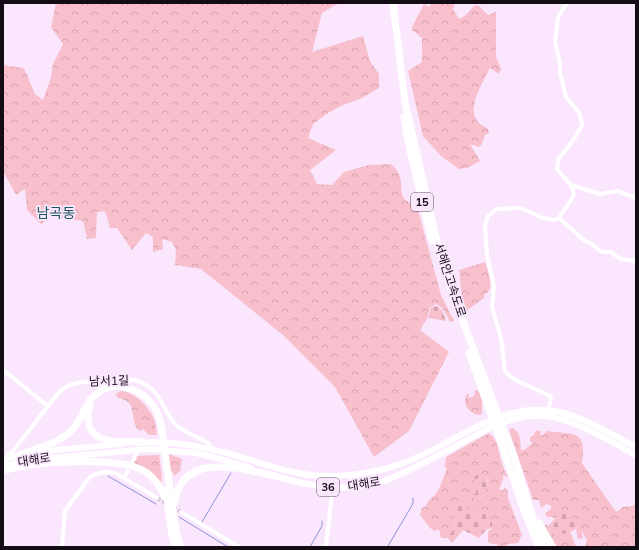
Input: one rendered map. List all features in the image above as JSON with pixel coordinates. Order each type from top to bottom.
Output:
[{"type":"highway","name":"서해안고속도로","points":[[388,3],[396,73],[410,151],[424,209],[441,274],[487,394]]},
{"type":"highway","name":"서해안고속도로","points":[[393,3],[405,102],[438,246],[450,287],[539,547]]},
{"type":"highway","points":[[19,455],[62,439],[77,424],[93,396],[102,390],[112,386],[136,391],[147,398],[157,413],[164,458],[167,503],[175,547]]},
{"type":"highway","points":[[142,442],[109,441],[101,439],[95,435],[89,427],[87,419],[89,408],[95,399],[104,392],[115,389],[128,390],[136,394],[144,399],[152,409],[161,434]]},
{"type":"highway","name":"대해로","points":[[5,456],[51,450],[142,442],[182,444],[211,449],[279,469],[308,474],[334,476],[358,474],[382,470],[410,460],[488,421],[519,411],[566,414],[581,419],[636,447]]},
{"type":"highway","name":"대해로","points":[[3,467],[27,460],[138,450],[172,450],[210,456],[308,485],[334,488],[355,487],[379,483],[393,478],[504,421],[518,417],[548,413],[579,426],[636,455]]},
{"type":"highway","points":[[164,458],[177,511]]},
{"type":"highway","points":[[3,471],[28,465],[67,462],[94,462],[132,467],[146,472],[153,478],[162,490],[167,503]]},
{"type":"highway","points":[[180,547],[177,535],[177,511],[175,498],[180,486],[189,475],[207,467],[224,467],[275,476]]},
{"type":"highway","points":[[308,474],[312,480],[308,485]]},
{"type":"highway","points":[[355,487],[351,482],[358,474]]},
{"type":"highway","name":"서해안고속도로","points":[[527,510],[544,547]]},
{"type":"highway","points":[[527,510],[533,547]]},
{"type":"highway","points":[[527,510],[553,547]]},
{"type":"street","points":[[548,413],[551,397],[542,391],[514,379],[505,371],[501,338],[492,307],[494,286],[487,255],[484,225],[488,216],[497,209],[522,208],[543,218],[554,220],[560,218],[574,195],[570,185],[557,169],[559,158],[582,126],[580,114],[567,98],[565,93],[555,42],[558,17],[567,3]]},
{"type":"street","points":[[570,185],[600,194],[620,192],[636,198]]},
{"type":"street","points":[[560,218],[585,241],[600,250],[611,252],[621,259],[636,261]]},
{"type":"street","points":[[3,370],[47,408]]},
{"type":"street","name":"남서1길","points":[[5,456],[13,451],[60,391],[71,384],[119,378],[136,380],[144,383],[156,394],[176,425],[208,443],[211,449]]},
{"type":"street","points":[[210,456],[211,449]]},
{"type":"street","points":[[133,461],[138,450]]},
{"type":"street","points":[[124,478],[128,471]]},
{"type":"street","points":[[62,547],[65,511],[89,477],[104,472],[115,473],[157,498]]},
{"type":"street","points":[[326,547],[329,512],[334,488],[334,476]]},
{"type":"street","points":[[177,511],[239,547]]},
{"type":"green space","points":[[56,3],[339,3],[322,13],[312,52],[363,36],[370,61],[379,74],[379,88],[360,99],[343,105],[328,113],[313,124],[308,138],[336,150],[310,170],[317,184],[332,185],[344,172],[369,165],[391,164],[393,166],[399,174],[401,180],[403,197],[410,203],[417,206],[441,295],[454,321],[450,322],[443,309],[436,304],[429,308],[428,317],[420,330],[449,352],[409,431],[374,457],[335,387],[283,335],[201,269],[175,265],[176,250],[172,242],[162,239],[163,249],[153,252],[153,237],[146,233],[132,250],[117,228],[110,228],[105,211],[97,212],[96,238],[87,239],[83,221],[47,216],[42,225],[27,210],[25,189],[16,195],[3,171],[3,65],[24,68],[35,94],[43,100],[51,77],[53,64],[63,44],[51,27]]},
{"type":"green space","points":[[430,3],[455,3],[453,9],[459,19],[466,15],[475,5],[479,6],[488,15],[496,12],[496,57],[501,69],[499,74],[490,68],[475,100],[474,114],[477,121],[488,129],[489,133],[485,135],[482,144],[479,147],[470,144],[480,161],[467,168],[459,169],[441,156],[423,136],[408,71],[422,62],[422,38],[412,30],[412,27],[424,4],[430,7]]},
{"type":"green space","points":[[485,262],[490,280],[490,289],[484,295],[484,298],[466,311],[462,298],[459,270]]},
{"type":"green space","points":[[436,306],[442,310],[446,321],[429,318],[430,308]]},
{"type":"green space","points":[[475,390],[479,392],[482,399],[482,414],[478,415],[471,412],[465,403],[468,393],[469,398],[474,396]]},
{"type":"green space","points":[[120,391],[131,394],[145,405],[154,419],[157,435],[149,435],[143,429],[140,431],[137,428],[130,405],[127,401],[117,397],[116,394]]},
{"type":"green space","points":[[512,428],[519,434],[521,450],[524,450],[533,443],[530,441],[530,437],[538,430],[541,432],[540,435],[543,435],[547,431],[571,434],[580,439],[583,452],[582,463],[616,512],[623,507],[636,504],[636,547],[583,547],[586,545],[587,540],[581,530],[583,538],[578,539],[576,529],[579,526],[561,516],[555,519],[552,517],[547,517],[545,513],[551,509],[551,506],[547,504],[541,508],[539,500],[533,500],[509,430]]},
{"type":"green space","points":[[489,433],[495,439],[503,467],[508,478],[503,475],[499,490],[503,490],[505,488],[508,491],[508,498],[522,535],[518,543],[508,544],[505,547],[498,547],[497,544],[488,542],[488,531],[492,528],[492,510],[481,514],[476,511],[476,513],[468,510],[459,502],[455,504],[453,508],[456,524],[448,538],[441,538],[439,529],[435,531],[430,528],[420,515],[422,508],[426,506],[429,500],[439,489],[447,469],[445,467],[446,457]],"holes":[[[481,471],[483,477],[487,478],[488,480],[483,496],[479,498],[480,500],[476,500],[477,488],[475,476]]]},
{"type":"green space","points":[[168,454],[182,460],[180,471],[175,476],[170,469]]},
{"type":"green space","points":[[159,455],[162,476],[161,482],[133,464],[137,456]]},
{"type":"green space","points":[[481,471],[483,477],[487,478],[486,493],[479,498],[480,500],[476,500],[475,498],[472,498],[476,493],[476,486],[473,485],[475,476]]},
{"type":"green space","points":[[458,501],[468,510],[476,513],[478,510],[481,514],[492,510],[492,527],[486,530],[479,538],[463,530],[452,543],[448,538],[456,524],[453,508],[454,504]]},
{"type":"green space","points":[[565,510],[579,526],[573,531],[558,535],[557,537],[548,526],[555,519],[555,517],[561,516],[560,512]]},
{"type":"green space","points":[[546,524],[551,531],[558,536],[570,531],[576,547],[555,547],[545,529]]},
{"type":"waterway","points":[[202,522],[231,473]]},
{"type":"waterway","points":[[108,476],[156,504]]},
{"type":"waterway","points":[[388,546],[411,507],[413,498]]},
{"type":"waterway","points":[[179,517],[228,547]]},
{"type":"waterway","points":[[310,547],[322,526],[322,521]]},
{"type":"tunnel","points":[[157,498],[181,512]]},
{"type":"district","name":"남곡동","points":[[56,213]]}]
